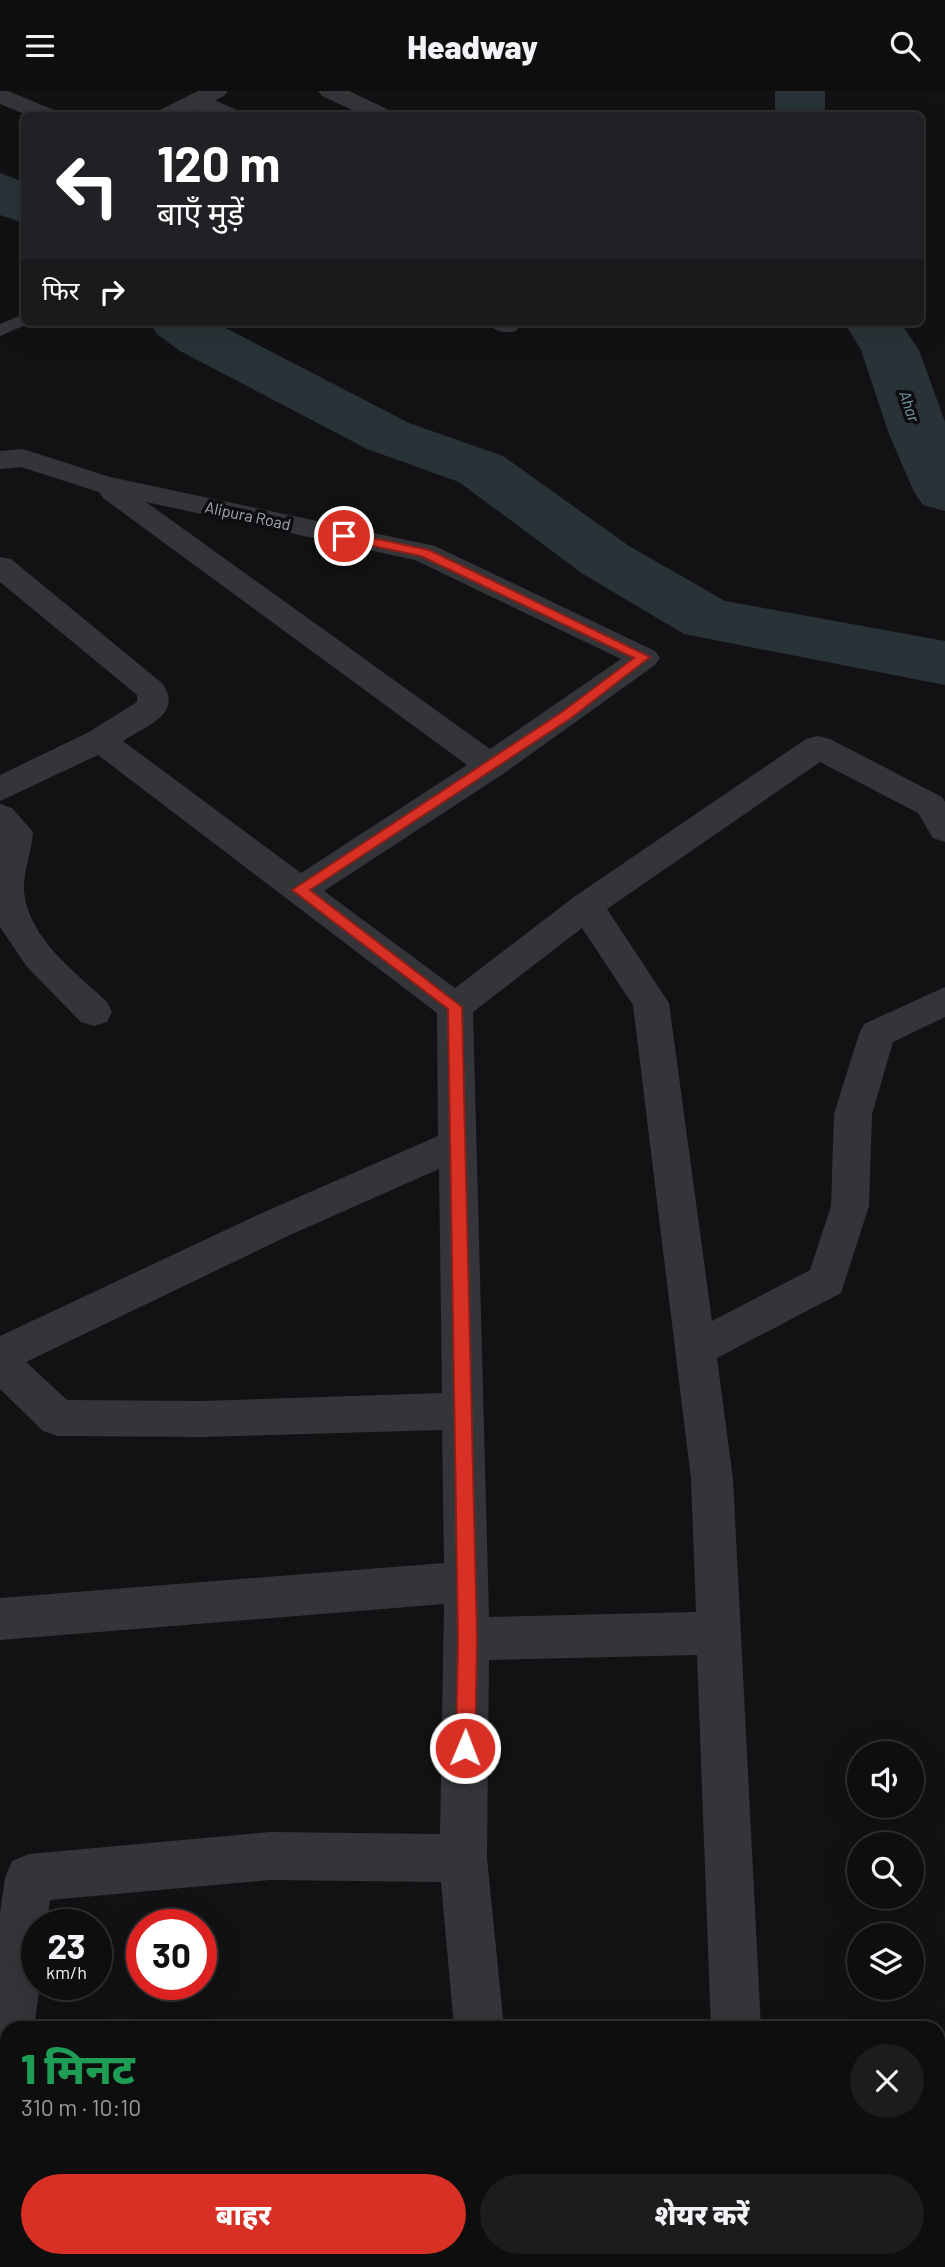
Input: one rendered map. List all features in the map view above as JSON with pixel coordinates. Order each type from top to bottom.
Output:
[{"type":"street","points":[[330,91],[375,112]]},
{"type":"street","points":[[174,112],[207,95],[226,112]]},
{"type":"street","points":[[0,96],[39,112]]},
{"type":"street","name":"Alipura Road","points":[[0,460],[23,458],[103,484],[424,553],[644,657],[491,766]]},
{"type":"street","points":[[103,484],[491,766],[300,890]]},
{"type":"street","points":[[0,566],[152,691],[154,706],[100,740],[0,789]]},
{"type":"street","points":[[100,740],[455,1007]]},
{"type":"street","points":[[455,1007],[586,906],[818,747],[930,805],[945,830]]},
{"type":"street","points":[[0,815],[16,832],[16,849],[7,891],[12,911],[28,945],[94,1012]]},
{"type":"street","points":[[586,906],[651,1003],[712,1479],[736,2021]]},
{"type":"street","points":[[696,1349],[827,1281],[850,1206],[853,1114],[877,1034],[945,1001]]},
{"type":"street","points":[[455,1007],[467,1639],[463,1858],[478,2021]]},
{"type":"street","points":[[0,1355],[276,1224],[458,1144]]},
{"type":"street","points":[[0,1363],[58,1418],[202,1419],[462,1411]]},
{"type":"street","points":[[0,1619],[466,1582]]},
{"type":"street","points":[[467,1639],[719,1633]]},
{"type":"street","points":[[10,2021],[29,1878],[270,1856],[463,1858]]},
{"type":"lane","points":[[0,331],[21,320]]},
{"type":"waterway","name":"Ahar","points":[[800,91],[800,112]]},
{"type":"waterway","points":[[0,189],[21,205]]},
{"type":"waterway","points":[[182,326],[200,339],[388,436],[481,469],[606,560],[707,619],[945,663]]},
{"type":"waterway","name":"Ahar","points":[[875,326],[890,350],[919,434],[945,492]]},
{"type":"route","points":[[344,536],[424,553],[644,657],[491,766],[300,890],[455,1007],[467,1639],[465,1748]]}]
